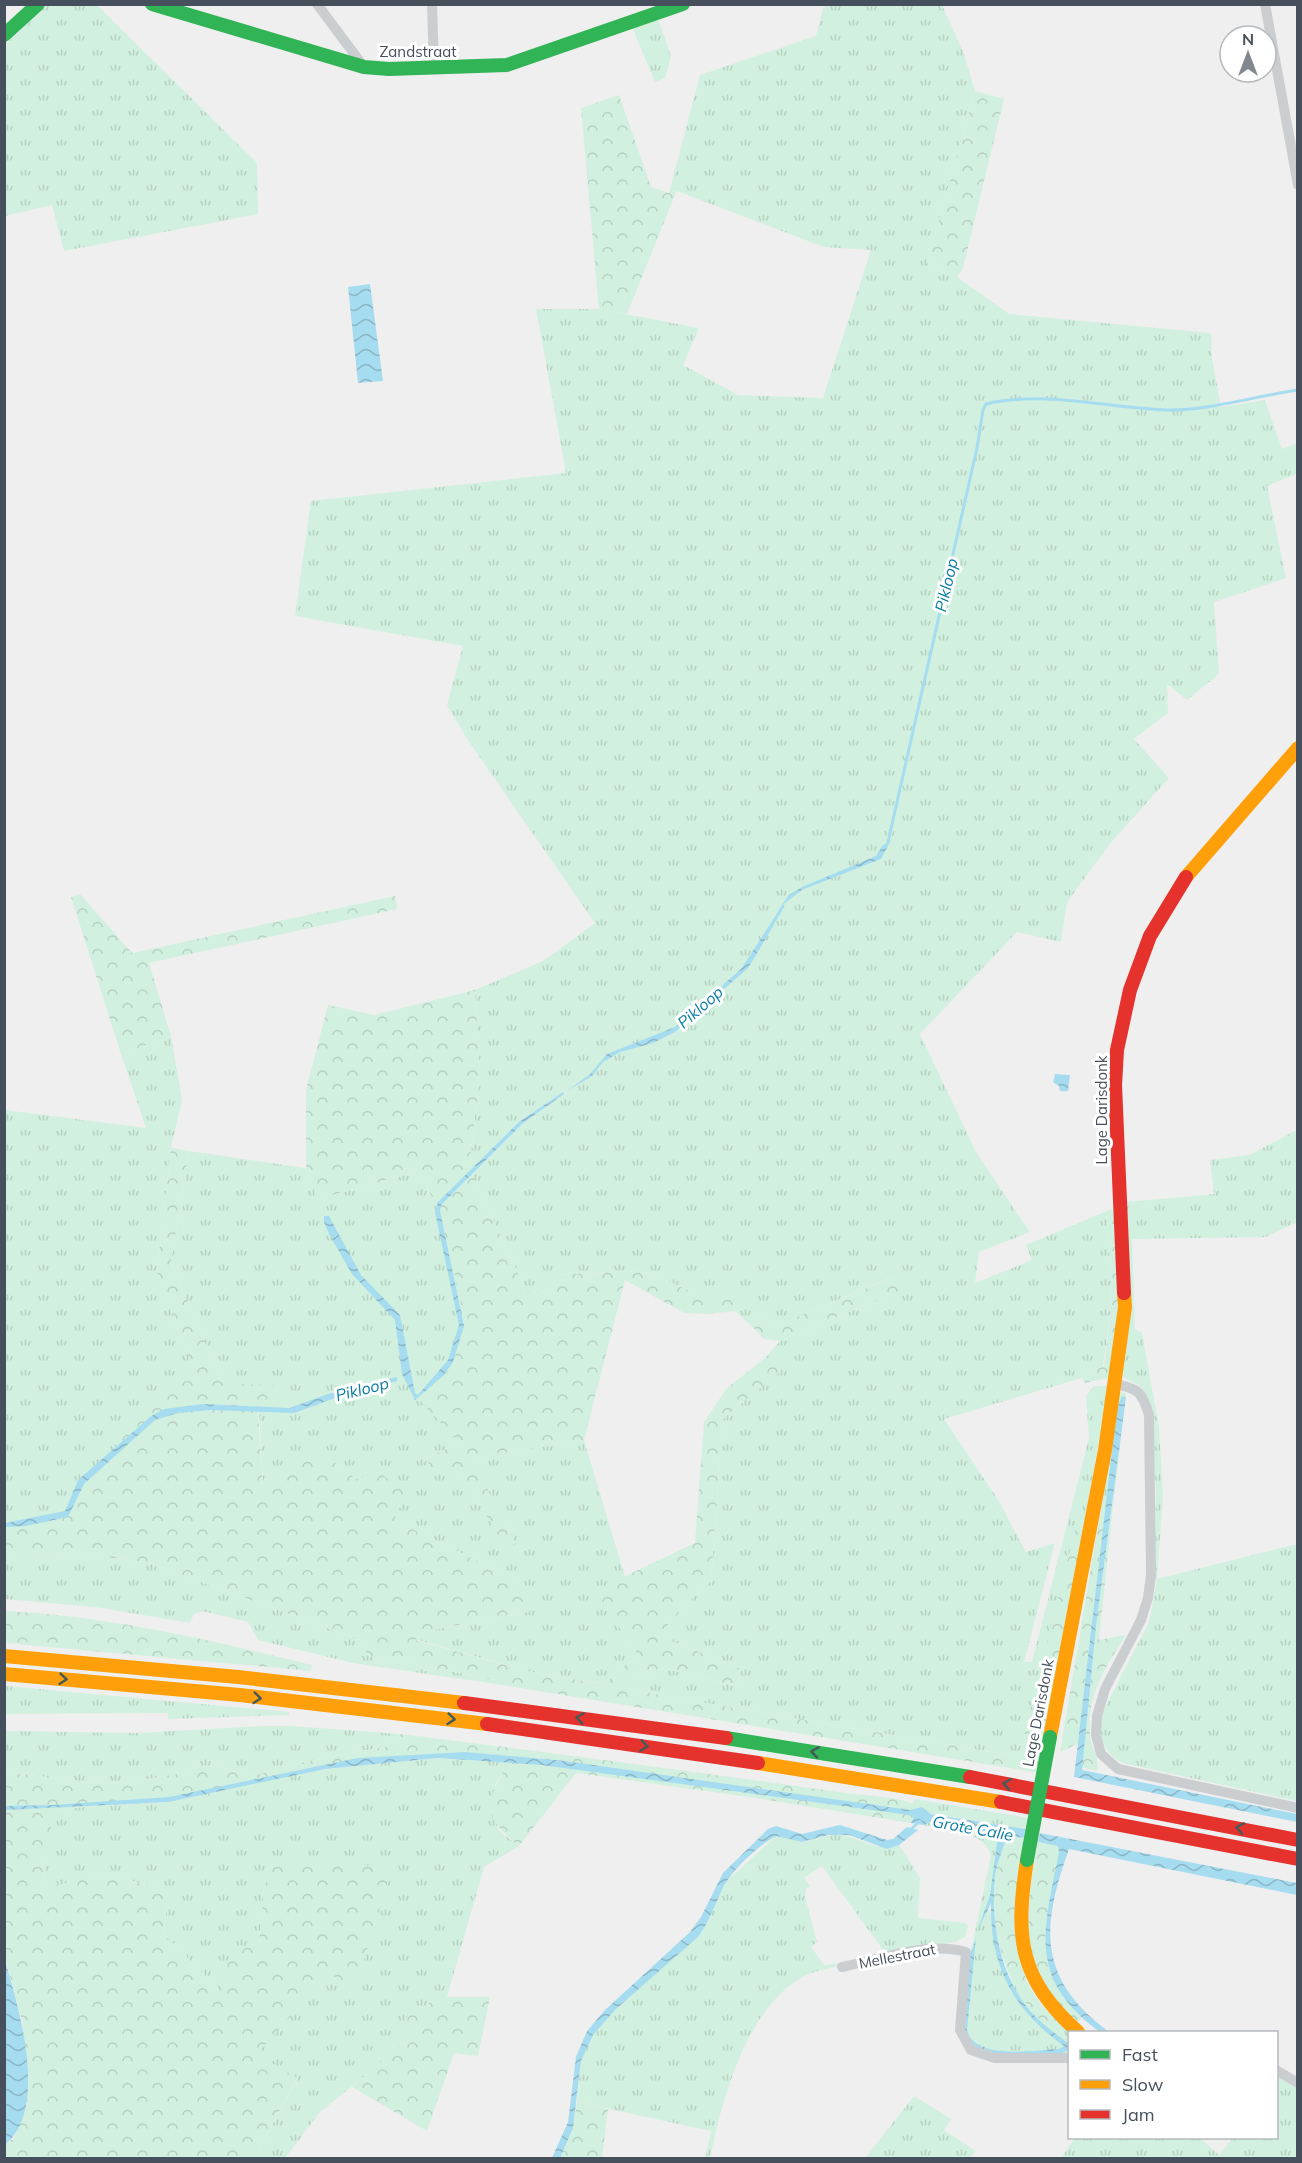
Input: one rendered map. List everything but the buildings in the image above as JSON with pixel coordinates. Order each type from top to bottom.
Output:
[{"type":"main road","points":[[4,35],[38,4]]},
{"type":"main road","name":"Zandstraat","points":[[152,4],[364,67],[434,68],[483,67],[529,60],[683,4]]},
{"type":"main road","name":"Lage Darisdonk","points":[[1077,2031],[1047,2003],[1028,1969],[1022,1949],[1020,1901],[1116,1384],[1125,1307],[1115,1084],[1117,1050],[1130,990],[1150,936],[1178,887],[1298,748]]},
{"type":"main road","points":[[4,1656],[211,1674],[458,1701],[745,1741],[1022,1786],[1298,1840]]},
{"type":"main road","points":[[4,1674],[212,1693],[461,1720],[766,1763],[1018,1805],[1298,1859]]},
{"type":"street","points":[[317,4],[364,67]]},
{"type":"street","points":[[432,4],[434,68]]},
{"type":"street","points":[[1265,4],[1298,184]]},
{"type":"street","points":[[1116,1384],[1135,1388],[1144,1398],[1149,1415],[1151,1575],[1141,1620],[1105,1689],[1097,1716],[1096,1735],[1101,1754],[1118,1769],[1298,1808]]},
{"type":"street","name":"Mellestraat","points":[[842,1967],[931,1949],[950,1948],[966,1952],[960,2030],[971,2050],[995,2058],[1068,2058]]},
{"type":"street","points":[[1278,2071],[1298,2083]]},
{"type":"green space","points":[[47,5],[97,5],[257,163],[258,214],[64,251],[52,205],[5,216],[5,45]]},
{"type":"green space","points":[[824,5],[942,5],[963,51],[975,91],[926,266],[957,277],[1009,314],[1211,333],[1212,358],[1221,407],[1265,400],[1282,449],[1297,443],[1297,474],[1267,486],[1286,578],[1214,602],[1219,674],[1187,700],[1167,684],[1168,713],[1134,739],[1169,778],[1113,840],[1067,902],[1061,942],[1017,932],[920,1034],[977,1154],[1030,1232],[979,1252],[975,1283],[1032,1260],[1026,1245],[1107,1211],[1112,1298],[1103,1367],[1093,1369],[1082,1378],[944,1419],[997,1498],[1026,1552],[1055,1543],[1024,1662],[1032,1662],[1089,1438],[1086,1396],[1094,1386],[1107,1386],[1108,1392],[1083,1529],[1076,1527],[1037,1773],[1016,1769],[1019,1757],[631,1690],[631,1679],[661,1668],[738,1686],[741,1669],[671,1641],[667,1622],[711,1581],[723,1419],[781,1370],[766,1357],[780,1341],[899,1291],[892,1277],[773,1327],[761,1317],[752,1326],[735,1311],[733,1292],[692,1292],[650,1273],[628,1271],[554,1275],[553,1292],[526,1291],[469,1168],[480,1075],[475,990],[543,961],[595,923],[467,739],[447,705],[463,646],[295,616],[311,501],[566,473],[536,309],[599,309],[699,328],[683,365],[738,395],[823,398],[871,250],[824,247],[677,191],[669,193],[700,75],[816,36]]},
{"type":"green space","points":[[658,18],[671,57],[665,78],[655,82],[632,27]]},
{"type":"green space","points":[[975,91],[1004,99],[963,268],[957,277],[926,266]]},
{"type":"green space","points":[[619,95],[651,187],[669,193],[677,190],[627,314],[599,309],[581,108]]},
{"type":"green space","points":[[80,894],[132,953],[395,896],[397,909],[149,963],[171,1036],[121,1054],[71,897]]},
{"type":"green space","points":[[475,990],[480,1075],[469,1168],[526,1291],[552,1292],[553,1275],[628,1271],[650,1273],[692,1292],[734,1292],[735,1311],[708,1314],[684,1313],[625,1280],[584,1440],[480,1457],[475,1465],[516,1544],[505,1548],[459,1467],[447,1467],[437,1477],[426,1458],[459,1443],[419,1399],[453,1362],[464,1326],[459,1291],[438,1209],[419,1171],[318,1199],[306,1168],[306,1090],[328,1005],[374,1015]]},
{"type":"green space","points":[[171,1036],[182,1100],[171,1148],[157,1272],[198,1380],[62,1517],[5,1524],[5,1110],[146,1128],[121,1054]]},
{"type":"green space","points":[[1297,1130],[1297,1222],[1266,1237],[1132,1239],[1135,1329],[1142,1333],[1159,1427],[1163,1495],[1157,1579],[1297,1544],[1297,1801],[1122,1763],[1105,1747],[1101,1727],[1103,1711],[1149,1622],[1157,1580],[1154,1579],[1156,1495],[1152,1421],[1148,1399],[1141,1387],[1123,1377],[1126,1202],[1214,1194],[1210,1160],[1249,1155]]},
{"type":"green space","points":[[171,1148],[189,1151],[171,1262],[222,1383],[282,1386],[284,1414],[259,1410],[258,1413],[263,1484],[310,1455],[325,1455],[356,1479],[378,1471],[406,1494],[394,1520],[514,1579],[535,1604],[532,1611],[432,1630],[415,1640],[535,1673],[609,1685],[611,1675],[639,1656],[594,1591],[695,1543],[704,1422],[726,1389],[766,1357],[782,1370],[723,1419],[711,1581],[667,1622],[671,1641],[741,1669],[738,1686],[661,1668],[631,1679],[631,1690],[1019,1757],[1016,1769],[502,1685],[502,1681],[365,1655],[368,1643],[147,1562],[96,1556],[5,1555],[5,1524],[17,1524],[70,1511],[74,1494],[149,1408],[180,1382],[198,1380],[157,1272]]},
{"type":"green space","points":[[189,1151],[306,1168],[318,1199],[419,1171],[438,1209],[460,1291],[464,1326],[453,1362],[459,1443],[426,1458],[447,1467],[459,1467],[505,1547],[516,1544],[474,1466],[480,1457],[584,1440],[625,1577],[595,1591],[639,1656],[611,1675],[610,1685],[535,1673],[414,1639],[432,1630],[532,1611],[514,1579],[394,1520],[356,1480],[325,1455],[263,1484],[259,1410],[222,1383],[171,1262]]},
{"type":"green space","points":[[1115,1208],[1119,1310],[1108,1378],[1085,1383],[1082,1378],[1093,1369],[1104,1367],[1112,1298],[1107,1211]]},
{"type":"green space","points":[[893,1277],[899,1291],[780,1341],[764,1339],[752,1326],[761,1317],[773,1327]]},
{"type":"green space","points":[[1120,1392],[1126,1393],[1112,1516],[1100,1514]]},
{"type":"green space","points":[[1100,1514],[1112,1516],[1099,1640],[1126,1635],[1099,1682],[1091,1707],[1090,1735],[1097,1760],[1097,1771],[1076,1766],[1079,1743],[1060,1752]]},
{"type":"green space","points":[[1076,1527],[1083,1529],[1041,1748],[1024,1733]]},
{"type":"green space","points":[[4,1555],[96,1556],[147,1562],[368,1643],[365,1655],[502,1681],[502,1685],[353,1663],[258,1640],[248,1622],[202,1611],[194,1614],[190,1623],[95,1607],[5,1599]]},
{"type":"green space","points":[[4,1611],[82,1618],[160,1630],[312,1665],[310,1671],[5,1643]]},
{"type":"green space","points":[[5,1686],[289,1712],[289,1715],[168,1719],[168,1713],[5,1714]]},
{"type":"green space","points":[[261,1726],[400,1734],[385,1747],[321,1758],[253,1776],[217,1766],[198,1767],[177,1774],[132,1782],[95,1783],[5,1772],[4,1731],[137,1733]]},
{"type":"green space","points":[[400,1734],[890,1798],[913,1803],[927,1812],[911,1823],[749,1797],[576,1773],[519,1846],[497,1824],[490,1807],[495,1788],[508,1762],[438,1758],[325,1769],[168,1802],[54,1809],[42,1888],[109,1874],[168,1891],[164,1934],[222,1993],[223,1973],[232,1953],[259,1943],[264,1889],[275,1857],[392,1868],[356,1986],[328,1974],[257,2054],[297,2078],[254,2158],[5,2158],[5,2145],[14,2138],[27,2104],[22,2021],[5,1957],[5,1772],[95,1783],[132,1782],[177,1774],[198,1767],[217,1766],[253,1776],[321,1758],[385,1747]]},
{"type":"green space","points":[[438,1758],[509,1762],[495,1785],[498,1830],[519,1846],[484,1867],[447,1997],[439,1998],[396,2051],[320,2112],[285,2158],[254,2158],[297,2079],[256,2054],[328,1973],[356,1985],[264,1889],[259,1944],[223,1973],[223,1994],[164,1934],[168,1891],[109,1874],[42,1889],[53,1809],[168,1802],[325,1769]]},
{"type":"green space","points":[[915,1799],[1028,1818],[1026,1829],[929,1813],[913,1803]]},
{"type":"green space","points":[[926,1822],[999,1835],[990,1895],[986,1906],[990,1910],[1001,1970],[1069,2031],[1068,2053],[994,2053],[978,2049],[965,2032],[970,1955],[991,1855],[981,1840],[963,1832],[923,1825]]},
{"type":"green space","points":[[837,1834],[877,1846],[899,1845],[920,1878],[918,1918],[965,1923],[968,1926],[965,1937],[955,1942],[886,1954],[822,1866],[804,1878],[810,1886],[806,1889],[805,1896],[817,1942],[811,1947],[824,1965],[838,1963],[838,1966],[803,1977],[783,1991],[766,2010],[740,2057],[730,2083],[710,2158],[705,2158],[711,2131],[577,2102],[581,2061],[593,2035],[616,2009],[698,1936],[728,1880],[776,1836],[802,1842]]},
{"type":"green space","points":[[1007,1836],[1025,1838],[1017,1887],[1016,1934],[1019,1956],[1026,1978],[1037,1999],[1054,2018],[1051,2030],[1036,2015],[1012,1980],[998,1940],[995,1919],[995,1876]]},
{"type":"green space","points":[[1038,1842],[1059,1846],[1046,1924],[1047,1958],[1058,1989],[1082,2018],[1076,2023],[1057,2003],[1043,1983],[1034,1961],[1028,1916]]},
{"type":"green space","points":[[439,1997],[490,1997],[478,2056],[454,2053],[427,2131],[352,2087],[404,2042],[405,2018]]},
{"type":"green space","points":[[1278,2077],[1297,2088],[1297,2158],[1061,2158],[1074,2139],[1201,2139],[1219,2155],[1232,2139],[1278,2139]]},
{"type":"green space","points":[[914,2096],[951,2119],[944,2130],[976,2151],[970,2158],[865,2158]]},
{"type":"green space","points":[[577,2102],[608,2109],[602,2158],[560,2158],[573,2128]]},
{"type":"water","points":[[370,284],[383,381],[358,383],[348,287]]},
{"type":"water","points":[[891,840],[881,859],[802,890],[781,906],[789,895],[802,887],[876,856],[882,846]]},
{"type":"water","points":[[771,923],[774,925],[748,968],[675,1032],[653,1043],[620,1052],[603,1062],[592,1076],[567,1091],[590,1074],[607,1054],[675,1027],[741,969]]},
{"type":"water","points":[[1055,1074],[1070,1075],[1068,1091],[1060,1091],[1059,1086],[1053,1082]]},
{"type":"water","points":[[563,1092],[564,1094],[523,1123],[441,1205],[440,1211],[464,1326],[453,1362],[444,1375],[415,1400],[402,1374],[395,1320],[352,1274],[329,1234],[324,1216],[329,1216],[361,1275],[400,1315],[415,1393],[418,1395],[448,1360],[459,1325],[435,1212],[438,1202],[519,1122]]},
{"type":"water","points":[[397,1377],[397,1381],[349,1393],[294,1413],[211,1410],[178,1413],[155,1420],[84,1484],[68,1517],[25,1526],[5,1527],[5,1523],[65,1511],[78,1480],[150,1417],[164,1409],[203,1404],[289,1408],[328,1394]]},
{"type":"water","points":[[1122,1396],[1126,1397],[1096,1626],[1082,1770],[1297,1814],[1297,1822],[1074,1777],[1117,1408]]},
{"type":"water","points":[[465,1752],[565,1761],[910,1810],[922,1807],[931,1814],[1026,1829],[1025,1838],[1007,1836],[996,1871],[994,1911],[996,1930],[1005,1965],[1020,1998],[1035,2016],[1068,2043],[1068,2050],[1062,2053],[994,2053],[972,2045],[965,2032],[970,1955],[976,1938],[967,2030],[972,2040],[981,2046],[1007,2052],[1059,2049],[1064,2046],[1031,2017],[1008,1985],[995,1947],[991,1903],[977,1932],[990,1895],[998,1835],[931,1822],[923,1825],[911,1823],[914,1817],[909,1815],[542,1765],[438,1758],[325,1769],[168,1802],[5,1810],[5,1806],[169,1797],[358,1758]]},
{"type":"water","points":[[840,1825],[887,1840],[893,1839],[907,1827],[918,1830],[899,1845],[887,1849],[849,1835],[828,1835],[802,1842],[776,1836],[754,1851],[728,1879],[698,1937],[616,2009],[593,2035],[581,2061],[573,2128],[560,2158],[552,2158],[568,2122],[576,2057],[587,2031],[605,2010],[690,1932],[701,1917],[723,1873],[768,1829],[776,1826],[802,1834]]},
{"type":"water","points":[[1040,1833],[1297,1883],[1297,1895],[1069,1849],[1053,1903],[1050,1927],[1051,1950],[1057,1971],[1068,1992],[1085,2012],[1108,2031],[1099,2031],[1076,2012],[1060,1992],[1051,1972],[1046,1951],[1046,1929],[1059,1852],[1058,1846],[1038,1842]]},
{"type":"water","points":[[4,1957],[22,2028],[27,2055],[28,2082],[26,2107],[18,2128],[5,2145]]},
{"type":"waterway","name":"Pikloop","points":[[888,842],[986,404],[1008,400],[1053,399],[1144,409],[1182,410],[1298,390]]},
{"type":"waterway","name":"Pikloop","points":[[771,926],[783,906]]},
{"type":"waterway","name":"Grote Calie","points":[[909,1831],[920,1821]]},
{"type":"traffic: fast","points":[[4,35],[38,4]]},
{"type":"traffic: fast","points":[[152,4],[364,67],[389,69],[507,65],[683,4]]},
{"type":"traffic: fast","points":[[1027,1860],[1050,1737]]},
{"type":"traffic: fast","points":[[726,1738],[970,1777]]},
{"type":"traffic: slow","points":[[1186,877],[1298,748]]},
{"type":"traffic: slow","points":[[1050,1737],[1105,1450],[1125,1307],[1124,1293]]},
{"type":"traffic: slow","points":[[4,1656],[238,1677],[464,1703]]},
{"type":"traffic: slow","points":[[4,1674],[240,1695],[487,1724]]},
{"type":"traffic: slow","points":[[758,1763],[1001,1802]]},
{"type":"traffic: slow","points":[[1027,1860],[1021,1912],[1026,1955],[1032,1974],[1043,1993],[1077,2031]]},
{"type":"traffic: jam","points":[[1124,1293],[1115,1085],[1117,1050],[1130,990],[1150,936],[1186,877]]},
{"type":"traffic: jam","points":[[464,1703],[726,1738]]},
{"type":"traffic: jam","points":[[487,1724],[758,1763]]},
{"type":"traffic: jam","points":[[970,1777],[1298,1840]]},
{"type":"traffic: jam","points":[[1001,1802],[1298,1859]]}]
